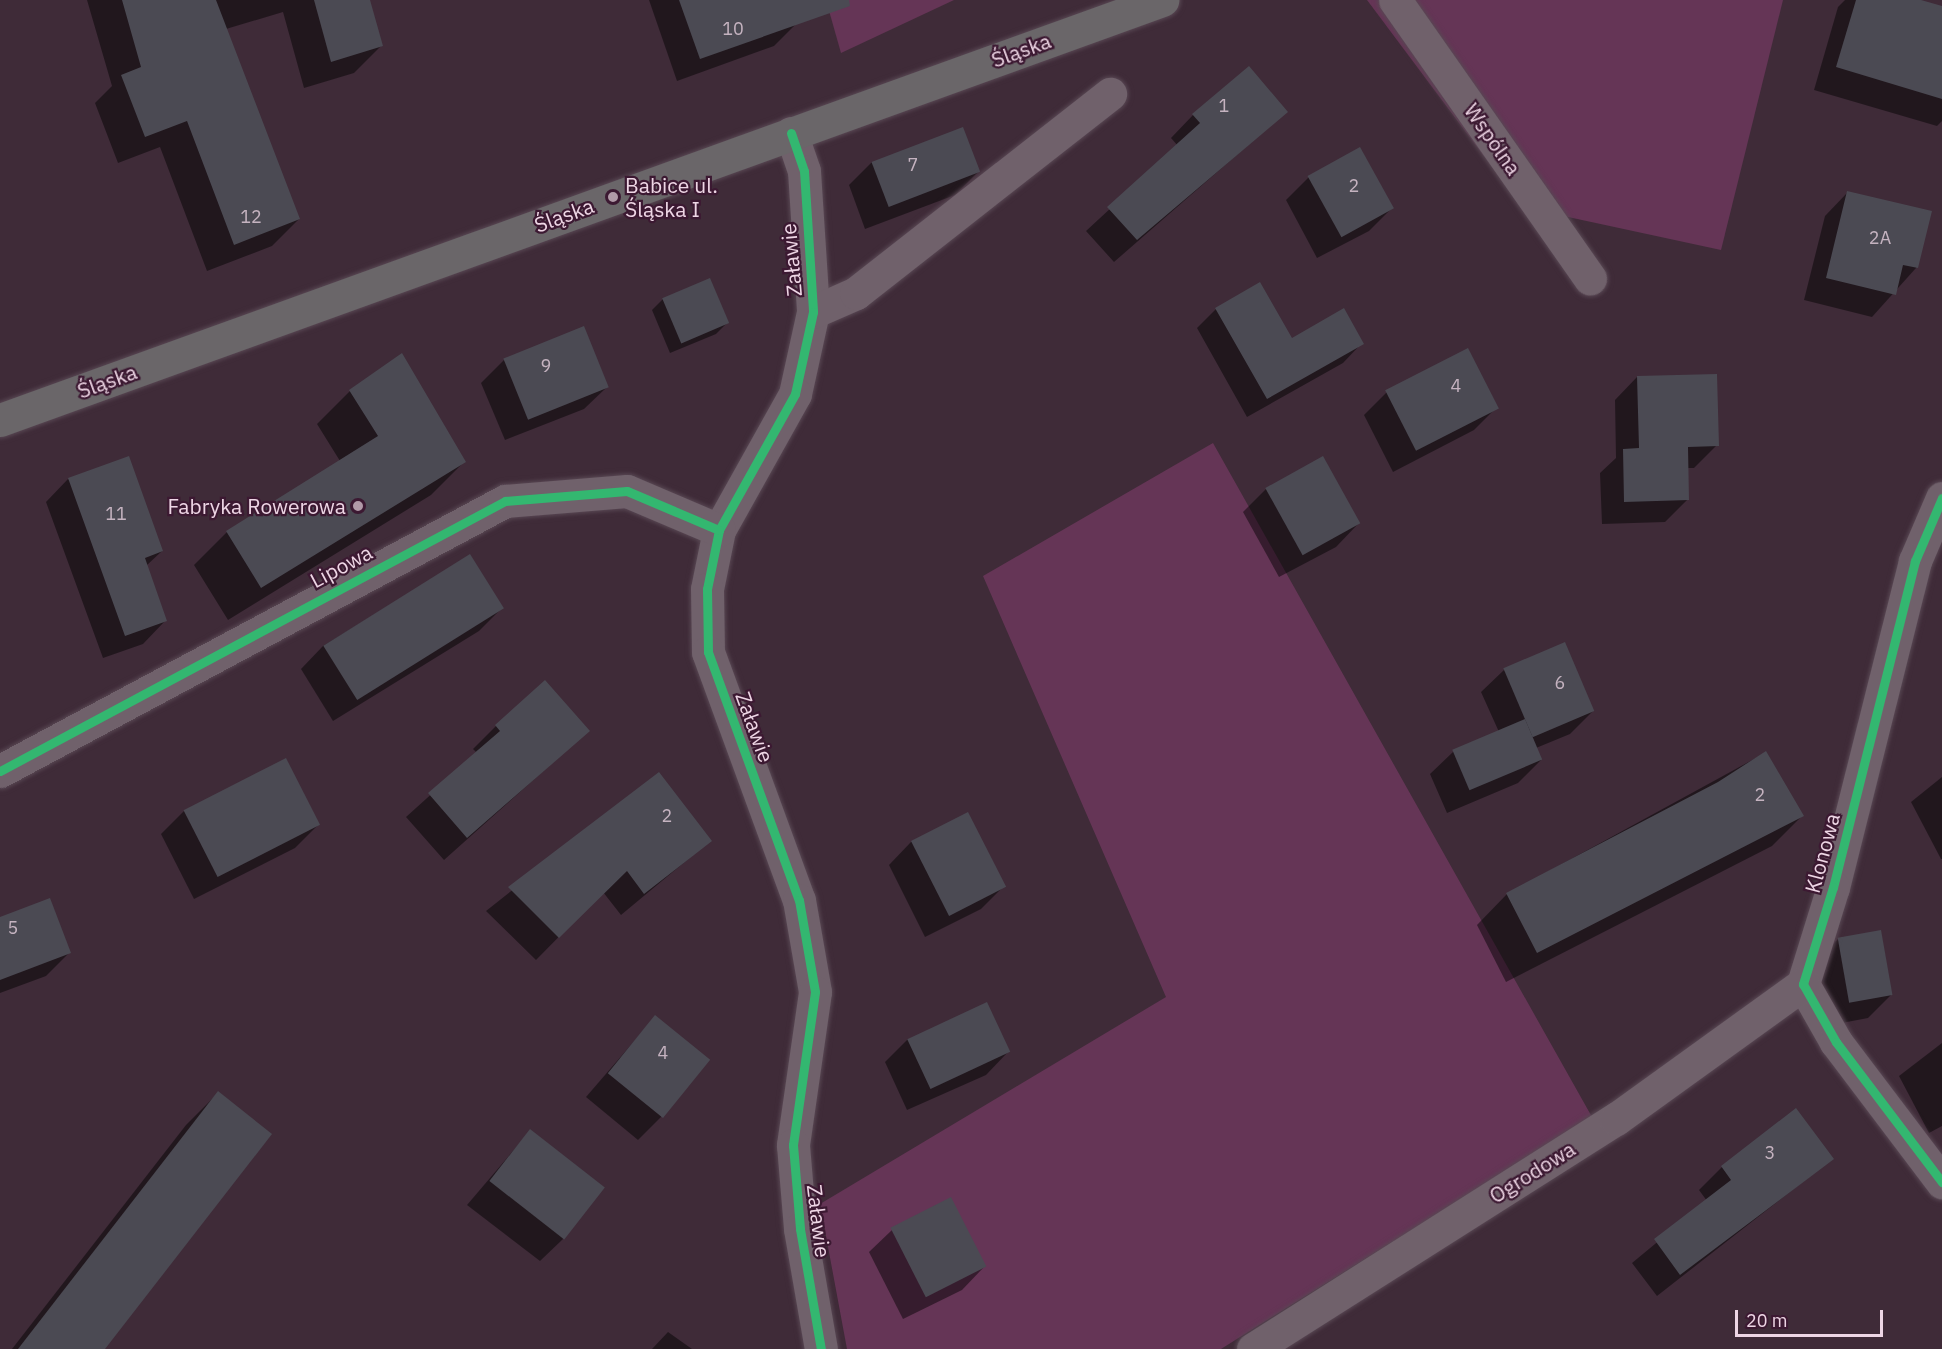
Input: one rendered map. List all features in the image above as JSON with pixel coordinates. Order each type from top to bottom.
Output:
[{"type":"main road","name":"Śląska","points":[[0,420],[1162,0]]},
{"type":"street","name":"Wspólna","points":[[1395,0],[1590,278]]},
{"type":"street","name":"Załawie","points":[[813,312],[856,293],[1110,94]]},
{"type":"street","name":"Załawie","points":[[791,133],[804,171],[813,312],[795,394],[719,530],[707,589],[708,652],[799,900],[815,992],[793,1145],[800,1229],[821,1349]]},
{"type":"street","name":"Lipowa","points":[[0,771],[505,501],[627,491],[719,530]]},
{"type":"street","name":"Klonowa","points":[[1803,984],[1833,887],[1915,561],[1942,498]]},
{"type":"street","points":[[1803,984],[1836,1042],[1942,1182]]},
{"type":"street","name":"Ogrodowa","points":[[1253,1349],[1616,1119],[1803,984]]},
{"type":"shaded area","points":[[826,0],[954,0],[841,53]]},
{"type":"shaded area","points":[[1367,0],[1783,0],[1721,250],[1522,207]]},
{"type":"shaded area","points":[[1213,443],[1592,1117],[1221,1349],[847,1349],[820,1204],[1166,997],[983,576]]},
{"type":"building","points":[[122,0],[216,0],[300,219],[234,245],[187,121],[145,137],[121,75],[141,67]]},
{"type":"building","points":[[314,0],[370,0],[383,46],[331,62]]},
{"type":"building","points":[[679,0],[849,0],[850,6],[700,59]]},
{"type":"building","points":[[1856,0],[1921,0],[1942,6],[1942,99],[1836,67]]},
{"type":"building","points":[[1249,66],[1288,112],[1137,240],[1107,207],[1200,123],[1192,114]]},
{"type":"building","points":[[963,127],[980,172],[889,207],[872,162]]},
{"type":"building","points":[[1360,147],[1394,208],[1341,237],[1308,176]]},
{"type":"building","points":[[1847,191],[1932,211],[1918,268],[1903,265],[1896,295],[1826,278]]},
{"type":"building","points":[[710,278],[729,323],[681,343],[662,298]]},
{"type":"building","points":[[1260,282],[1292,338],[1344,308],[1364,344],[1267,399],[1215,308]]},
{"type":"building","points":[[584,326],[609,387],[528,420],[503,359]]},
{"type":"building","points":[[1468,348],[1499,409],[1416,451],[1385,390]]},
{"type":"building","points":[[402,353],[466,462],[261,588],[226,531],[378,436],[349,390]]},
{"type":"building","points":[[1717,374],[1719,446],[1688,447],[1689,500],[1624,502],[1623,449],[1639,448],[1637,376]]},
{"type":"building","points":[[129,456],[163,551],[145,558],[167,621],[125,636],[68,478]]},
{"type":"building","points":[[1323,456],[1360,523],[1303,555],[1265,488]]},
{"type":"building","points":[[470,554],[504,608],[357,700],[323,646]]},
{"type":"building","points":[[1565,642],[1594,711],[1533,737],[1503,668]]},
{"type":"building","points":[[545,680],[590,731],[467,838],[428,793],[500,731],[495,725]]},
{"type":"building","points":[[1525,719],[1542,760],[1469,790],[1452,750]]},
{"type":"building","points":[[1766,751],[1804,816],[1537,953],[1506,893],[1718,782]]},
{"type":"building","points":[[286,758],[320,825],[218,877],[184,810]]},
{"type":"building","points":[[659,772],[712,841],[644,894],[627,871],[559,938],[508,887]]},
{"type":"building","points":[[968,812],[1006,887],[949,916],[911,841]]},
{"type":"building","points":[[50,898],[71,953],[0,980],[0,917]]},
{"type":"building","points":[[1881,930],[1892,995],[1849,1003],[1838,938]]},
{"type":"building","points":[[987,1002],[1010,1052],[930,1089],[907,1039]]},
{"type":"building","points":[[655,1015],[710,1060],[663,1118],[608,1073]]},
{"type":"building","points":[[218,1091],[272,1134],[105,1349],[18,1349]]},
{"type":"building","points":[[1796,1108],[1834,1159],[1680,1275],[1654,1239],[1731,1180],[1721,1166]]},
{"type":"building","points":[[530,1129],[605,1187],[564,1239],[489,1181]]},
{"type":"building","points":[[951,1197],[986,1266],[926,1297],[890,1228]]},
{"type":"cycle path","points":[[791,133],[804,171],[813,312],[795,394],[719,530],[707,589],[708,652],[799,900],[815,992],[793,1145],[800,1229],[821,1349]]},
{"type":"cycle path","points":[[0,771],[505,501],[627,491],[719,530]]},
{"type":"cycle path","points":[[1942,498],[1915,561],[1833,887],[1803,984],[1836,1042],[1942,1182]]},
{"type":"place","name":"Babice ul. Śląska I","points":[[613,197]]},
{"type":"place","name":"Fabryka Rowerowa","points":[[358,506]]}]
